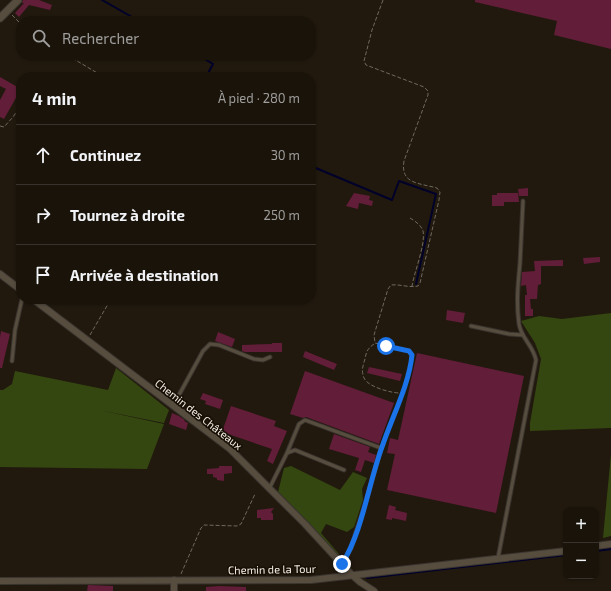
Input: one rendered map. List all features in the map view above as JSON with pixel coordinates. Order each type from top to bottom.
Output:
[{"type":"street","points":[[0,18],[18,0]]},
{"type":"street","points":[[0,274],[16,286]]},
{"type":"street","name":"Chemin des Châteaux","points":[[40,304],[229,448],[305,524],[351,574],[374,591]]},
{"type":"street","points":[[599,546],[611,544]]},
{"type":"street","name":"Chemin de la Tour","points":[[0,581],[311,580],[351,574],[403,570],[563,551]]},
{"type":"street","points":[[174,591],[176,580]]},
{"type":"lane","points":[[498,558],[536,360],[535,352],[523,335],[519,326],[516,289],[520,263],[523,201]]},
{"type":"lane","points":[[12,361],[15,330],[21,304]]},
{"type":"lane","points":[[470,326],[509,334],[523,335]]},
{"type":"lane","points":[[173,406],[204,351],[210,344],[219,345],[254,359],[263,360],[270,357]]},
{"type":"lane","points":[[269,488],[299,424],[305,420],[381,448],[350,548],[342,564]]},
{"type":"lane","points":[[287,452],[295,450],[344,470]]},
{"type":"path","points":[[383,0],[372,30],[364,61],[366,64],[424,87],[428,91],[428,95],[402,169],[404,176],[409,180],[437,188],[440,192],[420,283],[418,286],[412,287],[396,284],[391,285],[388,289],[374,335],[374,343],[366,354],[362,369],[364,378],[369,384],[394,393],[402,393]]},
{"type":"path","points":[[7,10],[16,19]]},
{"type":"path","points":[[75,60],[96,72]]},
{"type":"path","points":[[0,126],[4,126],[16,112]]},
{"type":"path","points":[[410,218],[420,225],[423,231],[423,240],[412,287]]},
{"type":"path","points":[[87,339],[94,330],[108,304]]},
{"type":"path","points":[[374,343],[409,351],[412,355],[408,378],[381,448]]},
{"type":"path","points":[[176,580],[194,546],[200,528],[204,525],[237,526],[241,524],[255,494]]},
{"type":"green space","points":[[611,313],[611,428],[530,431],[530,423],[541,359],[535,343],[521,321],[539,316],[562,319]]},
{"type":"green space","points":[[116,368],[169,410],[164,423],[99,410],[164,424],[147,469],[0,467],[0,390],[3,390],[12,384],[15,371],[108,390]]},
{"type":"green space","points":[[611,454],[611,536],[603,538]]},
{"type":"green space","points":[[291,466],[340,490],[353,472],[367,478],[362,489],[363,500],[354,527],[347,532],[326,524],[321,533],[339,554],[338,555],[278,492],[284,468]]},
{"type":"building","points":[[23,0],[39,0],[52,5],[50,10],[29,5],[20,16],[18,16],[15,13],[24,3],[22,3]]},
{"type":"building","points":[[475,0],[611,0],[611,49],[554,35],[557,21],[475,2]]},
{"type":"building","points":[[0,77],[16,86],[16,98],[4,119],[0,117],[0,100],[6,89],[0,86]]},
{"type":"building","points":[[528,188],[528,196],[519,196],[518,189]]},
{"type":"building","points":[[354,193],[370,196],[369,200],[373,201],[372,206],[359,203],[358,209],[346,206]]},
{"type":"building","points":[[497,193],[518,193],[519,202],[504,202],[504,206],[492,206],[492,195],[497,195]]},
{"type":"building","points":[[600,257],[600,262],[584,264],[583,258]]},
{"type":"building","points":[[563,260],[563,266],[541,266],[541,284],[538,285],[537,299],[530,299],[531,309],[533,309],[533,316],[525,316],[525,295],[527,295],[526,285],[521,286],[522,272],[535,271],[534,261]]},
{"type":"building","points":[[447,310],[465,313],[463,323],[446,320]]},
{"type":"building","points":[[1,331],[10,334],[2,368],[0,368],[0,337]]},
{"type":"building","points":[[218,332],[235,339],[232,347],[215,341]]},
{"type":"building","points":[[282,343],[282,352],[242,351],[242,345]]},
{"type":"building","points":[[305,351],[337,364],[334,370],[303,357]]},
{"type":"building","points":[[417,353],[524,376],[496,513],[387,490],[395,454],[387,453],[390,438],[398,440]]},
{"type":"building","points":[[369,367],[402,374],[400,381],[367,373]]},
{"type":"building","points":[[305,371],[394,403],[379,444],[306,417],[303,418],[290,414]]},
{"type":"building","points":[[203,393],[223,400],[220,409],[205,404],[206,401],[200,399]]},
{"type":"building","points":[[231,406],[276,421],[274,426],[287,431],[273,464],[267,461],[272,449],[222,432]]},
{"type":"building","points":[[172,413],[188,423],[186,430],[169,424]]},
{"type":"building","points":[[334,434],[370,447],[368,452],[376,455],[374,463],[365,460],[361,472],[355,470],[359,458],[329,449]]},
{"type":"building","points":[[219,466],[232,466],[232,473],[224,474],[224,481],[217,480],[217,478],[213,477],[213,474],[207,474],[207,469],[219,468]]},
{"type":"building","points":[[389,505],[396,507],[395,510],[407,513],[406,521],[392,518],[392,520],[386,519]]},
{"type":"building","points":[[274,508],[271,512],[273,514],[273,520],[261,520],[261,518],[257,518],[257,510]]},
{"type":"building","points":[[88,585],[113,586],[113,591],[87,591]]},
{"type":"building","points":[[206,587],[246,587],[246,591],[206,591]]},
{"type":"waterway","points":[[102,0],[130,16]]},
{"type":"waterway","points":[[206,60],[213,64],[209,72]]},
{"type":"waterway","points":[[316,168],[392,200],[399,181],[436,194],[416,284]]},
{"type":"waterway","points":[[599,551],[611,549]]},
{"type":"waterway","points":[[367,578],[563,555]]},
{"type":"route","points":[[342,564],[348,554],[367,498],[381,448],[408,378],[411,364],[412,355],[409,351],[386,346]]}]
